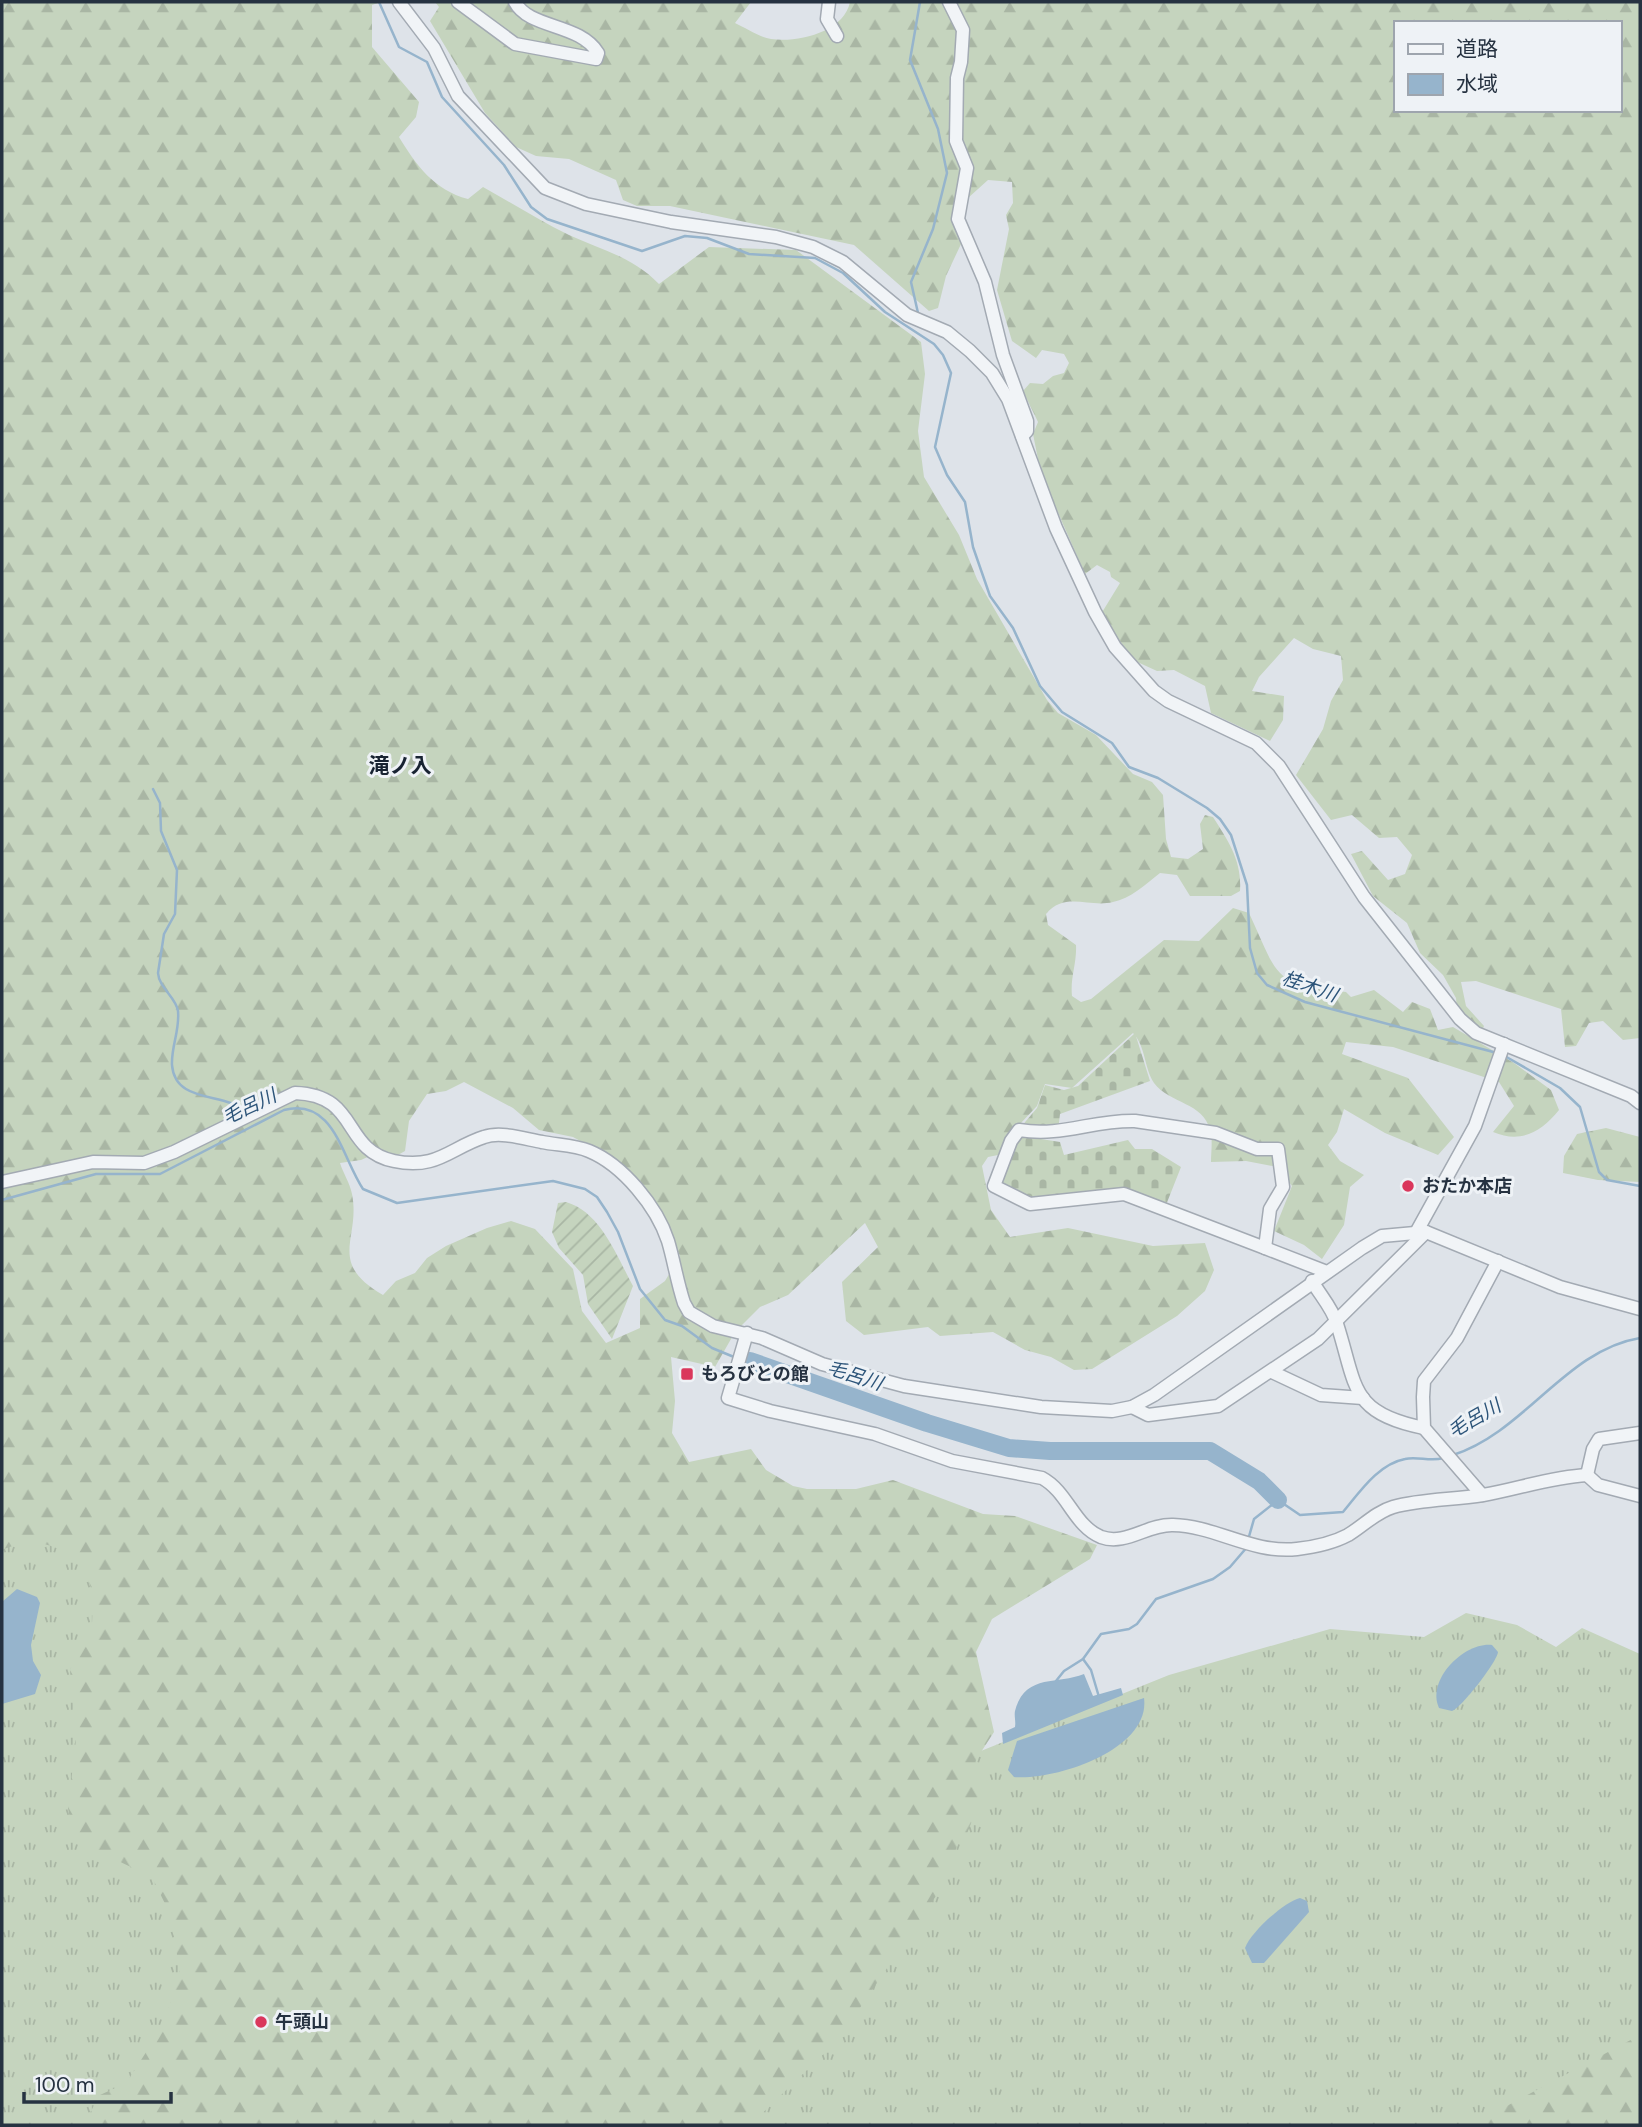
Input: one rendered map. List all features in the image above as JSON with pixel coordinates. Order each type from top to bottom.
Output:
[{"type":"street","points":[[399,2],[434,48],[458,96],[545,188],[586,204],[709,230],[776,237],[803,243],[834,256],[907,315],[947,332],[970,351],[1003,389],[1056,527],[1115,647],[1154,691],[1168,701],[1264,749],[1279,766],[1364,897],[1460,1019],[1476,1033],[1631,1096],[1640,1103]]},
{"type":"street","points":[[458,2],[515,44],[596,59],[598,53],[593,44],[561,27],[523,12],[515,2]]},
{"type":"street","points":[[829,2],[827,19],[837,36]]},
{"type":"street","points":[[949,2],[963,30],[957,78],[956,141],[967,168],[958,219],[985,282],[1003,355],[1027,421],[1027,431],[1022,436]]},
{"type":"street","points":[[1132,1407],[1148,1415],[1213,1407],[1272,1372],[1337,1322],[1421,1232],[1475,1126],[1504,1046]]},
{"type":"street","points":[[2,1182],[93,1162],[144,1163],[184,1148],[295,1093],[310,1094],[337,1106],[360,1143],[379,1157],[397,1161],[432,1161],[494,1135],[580,1148],[616,1168],[658,1216],[689,1312],[712,1326],[822,1364],[904,1385],[1041,1407],[1112,1411],[1132,1407],[1163,1389],[1312,1281],[1382,1236],[1421,1232],[1560,1287],[1640,1309]]},
{"type":"street","points":[[1265,1248],[1270,1209],[1283,1187],[1278,1149],[1257,1149],[1216,1133],[1126,1120],[1099,1122],[1048,1134],[1019,1130],[1011,1141],[995,1186],[1030,1204],[1124,1194],[1327,1272]]},
{"type":"street","points":[[1424,1428],[1424,1381],[1457,1338],[1498,1261]]},
{"type":"street","points":[[1312,1281],[1337,1322],[1348,1371],[1363,1398],[1381,1415],[1424,1428],[1482,1495]]},
{"type":"street","points":[[746,1336],[726,1396],[741,1403],[875,1434],[952,1461],[1042,1478],[1053,1484],[1091,1532],[1120,1541],[1152,1527],[1180,1525],[1258,1548],[1298,1549],[1331,1542],[1391,1508],[1482,1495],[1559,1477],[1587,1475],[1598,1485],[1640,1496]]},
{"type":"street","points":[[1272,1372],[1321,1395],[1363,1398]]},
{"type":"street","points":[[1587,1475],[1592,1449],[1599,1439],[1640,1433]]},
{"type":"green space","points":[[2,2],[381,2],[372,5],[372,47],[419,102],[416,117],[399,137],[419,167],[445,189],[468,199],[483,187],[558,230],[639,267],[659,284],[709,247],[796,250],[921,342],[925,374],[918,431],[924,477],[959,535],[977,579],[1047,700],[1058,713],[1096,735],[1133,774],[1152,782],[1163,795],[1166,839],[1171,857],[1188,859],[1203,849],[1200,824],[1205,815],[1213,817],[1237,861],[1240,891],[1231,896],[1190,896],[1177,875],[1160,873],[1126,898],[1104,903],[1069,902],[1053,907],[1046,914],[1048,925],[1076,945],[1072,996],[1081,1002],[1091,999],[1164,940],[1199,941],[1233,908],[1249,913],[1273,964],[1290,980],[1303,985],[1346,992],[1351,997],[1374,990],[1403,1012],[1412,1002],[1430,1009],[1438,1030],[1453,1027],[1514,1063],[1551,1090],[1559,1110],[1530,1134],[1513,1137],[1493,1132],[1514,1106],[1499,1082],[1393,1047],[1346,1042],[1342,1054],[1408,1078],[1454,1137],[1438,1155],[1385,1133],[1344,1109],[1337,1132],[1328,1145],[1340,1161],[1364,1175],[1350,1187],[1344,1225],[1322,1259],[1304,1245],[1274,1231],[1292,1186],[1278,1167],[1246,1161],[1211,1162],[1211,1137],[1206,1121],[1193,1108],[1161,1090],[1154,1083],[1133,1033],[1072,1088],[1045,1084],[1037,1106],[1004,1141],[998,1155],[988,1157],[982,1166],[991,1210],[1010,1237],[1068,1228],[1153,1246],[1205,1243],[1214,1270],[1205,1291],[1177,1316],[1092,1369],[1074,1370],[1051,1357],[1025,1350],[993,1332],[940,1336],[928,1327],[864,1335],[846,1321],[842,1282],[878,1247],[865,1223],[788,1295],[760,1307],[735,1332],[715,1367],[671,1357],[675,1401],[672,1433],[689,1462],[751,1449],[766,1470],[793,1486],[807,1489],[856,1489],[893,1480],[983,1514],[1015,1516],[1097,1545],[1090,1559],[992,1619],[976,1652],[994,1732],[972,1766],[983,1793],[966,1836],[958,1844],[940,1890],[839,2039],[750,2125],[83,2125],[100,2095],[126,2083],[136,2068],[162,2027],[180,1975],[171,1916],[152,1877],[74,1840],[68,1808],[76,1740],[70,1670],[92,1624],[93,1595],[83,1562],[43,1544],[24,1543],[2,1550]],"holes":[[[464,1082],[513,1108],[539,1130],[573,1137],[611,1158],[662,1215],[680,1256],[665,1281],[640,1299],[640,1328],[606,1343],[582,1311],[573,1269],[535,1229],[511,1221],[446,1246],[427,1258],[415,1273],[396,1281],[383,1295],[355,1272],[350,1249],[354,1210],[352,1194],[340,1163],[361,1160],[383,1150],[396,1156],[405,1151],[409,1121],[427,1094],[446,1091]]]},
{"type":"green space","points":[[435,2],[751,2],[735,23],[762,36],[782,40],[806,37],[829,28],[839,21],[850,2],[1640,2],[1640,1038],[1623,1040],[1603,1021],[1589,1023],[1576,1046],[1565,1047],[1561,1009],[1476,981],[1461,982],[1466,1006],[1484,1026],[1482,1031],[1457,1010],[1456,998],[1443,975],[1420,953],[1407,923],[1373,896],[1351,854],[1362,851],[1388,880],[1405,874],[1412,855],[1397,837],[1379,838],[1352,815],[1331,820],[1296,775],[1323,729],[1331,701],[1343,680],[1341,656],[1313,649],[1294,638],[1259,677],[1252,691],[1284,696],[1283,720],[1270,741],[1211,713],[1205,686],[1174,670],[1157,671],[1133,660],[1101,614],[1120,583],[1111,577],[1110,572],[1097,565],[1085,574],[1041,474],[1033,434],[1038,422],[1023,391],[1030,383],[1043,384],[1053,376],[1064,373],[1069,363],[1064,354],[1042,350],[1036,358],[1012,341],[997,290],[1009,229],[1006,215],[1013,203],[1012,182],[988,180],[958,207],[961,244],[946,276],[938,308],[929,311],[854,245],[670,206],[637,206],[623,200],[616,180],[569,159],[536,156],[516,147],[485,113],[430,21],[439,7]]},
{"type":"green space","points":[[1135,1033],[1150,1081],[1060,1114],[1058,1131],[1020,1128],[1037,1108],[1045,1085],[1064,1090],[1078,1086]]},
{"type":"green space","points":[[1606,1128],[1640,1137],[1640,1182],[1598,1180],[1563,1173],[1564,1156],[1577,1134]]},
{"type":"green space","points":[[1022,1136],[1060,1142],[1064,1155],[1128,1140],[1135,1149],[1152,1149],[1181,1167],[1166,1205],[1124,1190],[1031,1201],[999,1185],[1014,1142]]},
{"type":"green space","points":[[566,1202],[578,1207],[598,1225],[633,1286],[612,1339],[588,1304],[583,1275],[559,1248],[552,1232],[558,1203]]},
{"type":"green space","points":[[39,1530],[89,1548],[159,1871],[216,1993],[109,2125],[2,2125],[2,1538]]},
{"type":"green space","points":[[1466,1613],[1517,1625],[1556,1647],[1582,1628],[1640,1654],[1640,2125],[722,2125],[971,1755],[1169,1675],[1330,1629],[1424,1637]]},
{"type":"green space","points":[[1640,2035],[1640,2125],[1480,2125],[1488,2116]]},
{"type":"water","points":[[17,1589],[37,1597],[40,1603],[31,1645],[33,1661],[41,1675],[35,1694],[2,1704],[2,1602]]},
{"type":"water","points":[[1492,1645],[1498,1652],[1496,1657],[1470,1694],[1452,1711],[1439,1708],[1436,1697],[1438,1686],[1450,1665],[1470,1650]]},
{"type":"water","points":[[1084,1674],[1093,1696],[1121,1688],[1123,1695],[1003,1744],[1002,1733],[1015,1727],[1015,1711],[1026,1691],[1043,1682]]},
{"type":"water","points":[[1144,1698],[1142,1716],[1132,1733],[1097,1758],[1052,1774],[1031,1777],[1014,1777],[1008,1770],[1017,1741]]},
{"type":"water","points":[[1300,1898],[1307,1901],[1309,1912],[1264,1963],[1252,1963],[1245,1948],[1248,1941],[1277,1911]]},
{"type":"waterway","points":[[379,2],[399,47],[427,62],[442,97],[504,165],[531,207],[547,219],[642,251],[685,236],[707,238],[749,254],[815,258],[843,273],[885,312],[934,344],[943,355],[951,373],[935,447],[947,475],[965,502],[973,547],[990,596],[1013,628],[1040,686],[1062,712],[1112,743],[1129,767],[1158,778],[1220,819],[1231,835],[1247,885],[1250,948],[1257,973],[1267,985],[1305,1002],[1497,1053]]},
{"type":"waterway","points":[[918,313],[911,282],[933,229],[947,173],[938,129],[910,60],[920,2]]},
{"type":"waterway","points":[[153,789],[160,803],[161,831],[177,870],[175,914],[164,934],[158,973],[178,1011],[172,1058],[175,1077],[191,1092],[225,1101],[245,1111]]},
{"type":"waterway","name":"桂木川","points":[[1503,1055],[1560,1088],[1580,1107],[1599,1172],[1607,1180],[1640,1186]]},
{"type":"waterway","name":"毛呂川","points":[[2,1200],[96,1174],[160,1174],[284,1110],[301,1108],[314,1112],[325,1121],[342,1147],[363,1189],[397,1203],[553,1181],[585,1189],[597,1197],[607,1212],[618,1232],[640,1289],[665,1320],[682,1326],[712,1348],[734,1357]]},
{"type":"waterway","name":"毛呂川","points":[[1453,1455],[1479,1444],[1502,1429],[1590,1358],[1614,1346],[1640,1338]]},
{"type":"waterway","name":"毛呂川","points":[[750,1361],[927,1423],[1009,1448],[1050,1451],[1210,1451],[1259,1481],[1278,1500]]},
{"type":"waterway","name":"毛呂川","points":[[1248,1540],[1254,1519],[1278,1500],[1300,1515],[1343,1512],[1370,1480],[1395,1462],[1410,1458],[1443,1458]]},
{"type":"waterway","points":[[1056,1681],[1064,1671],[1083,1659],[1101,1634],[1129,1629],[1137,1624],[1156,1599],[1213,1579],[1230,1567],[1248,1546]]},
{"type":"waterway","points":[[1083,1659],[1091,1670],[1099,1697]]},
{"type":"place","name":"おたか本店","points":[[1408,1186]]},
{"type":"place","name":"もろびとの館","points":[[687,1374]]},
{"type":"place","name":"午頭山","points":[[261,2022]]},
{"type":"district","name":"滝ノ入","points":[[400,766]]}]
